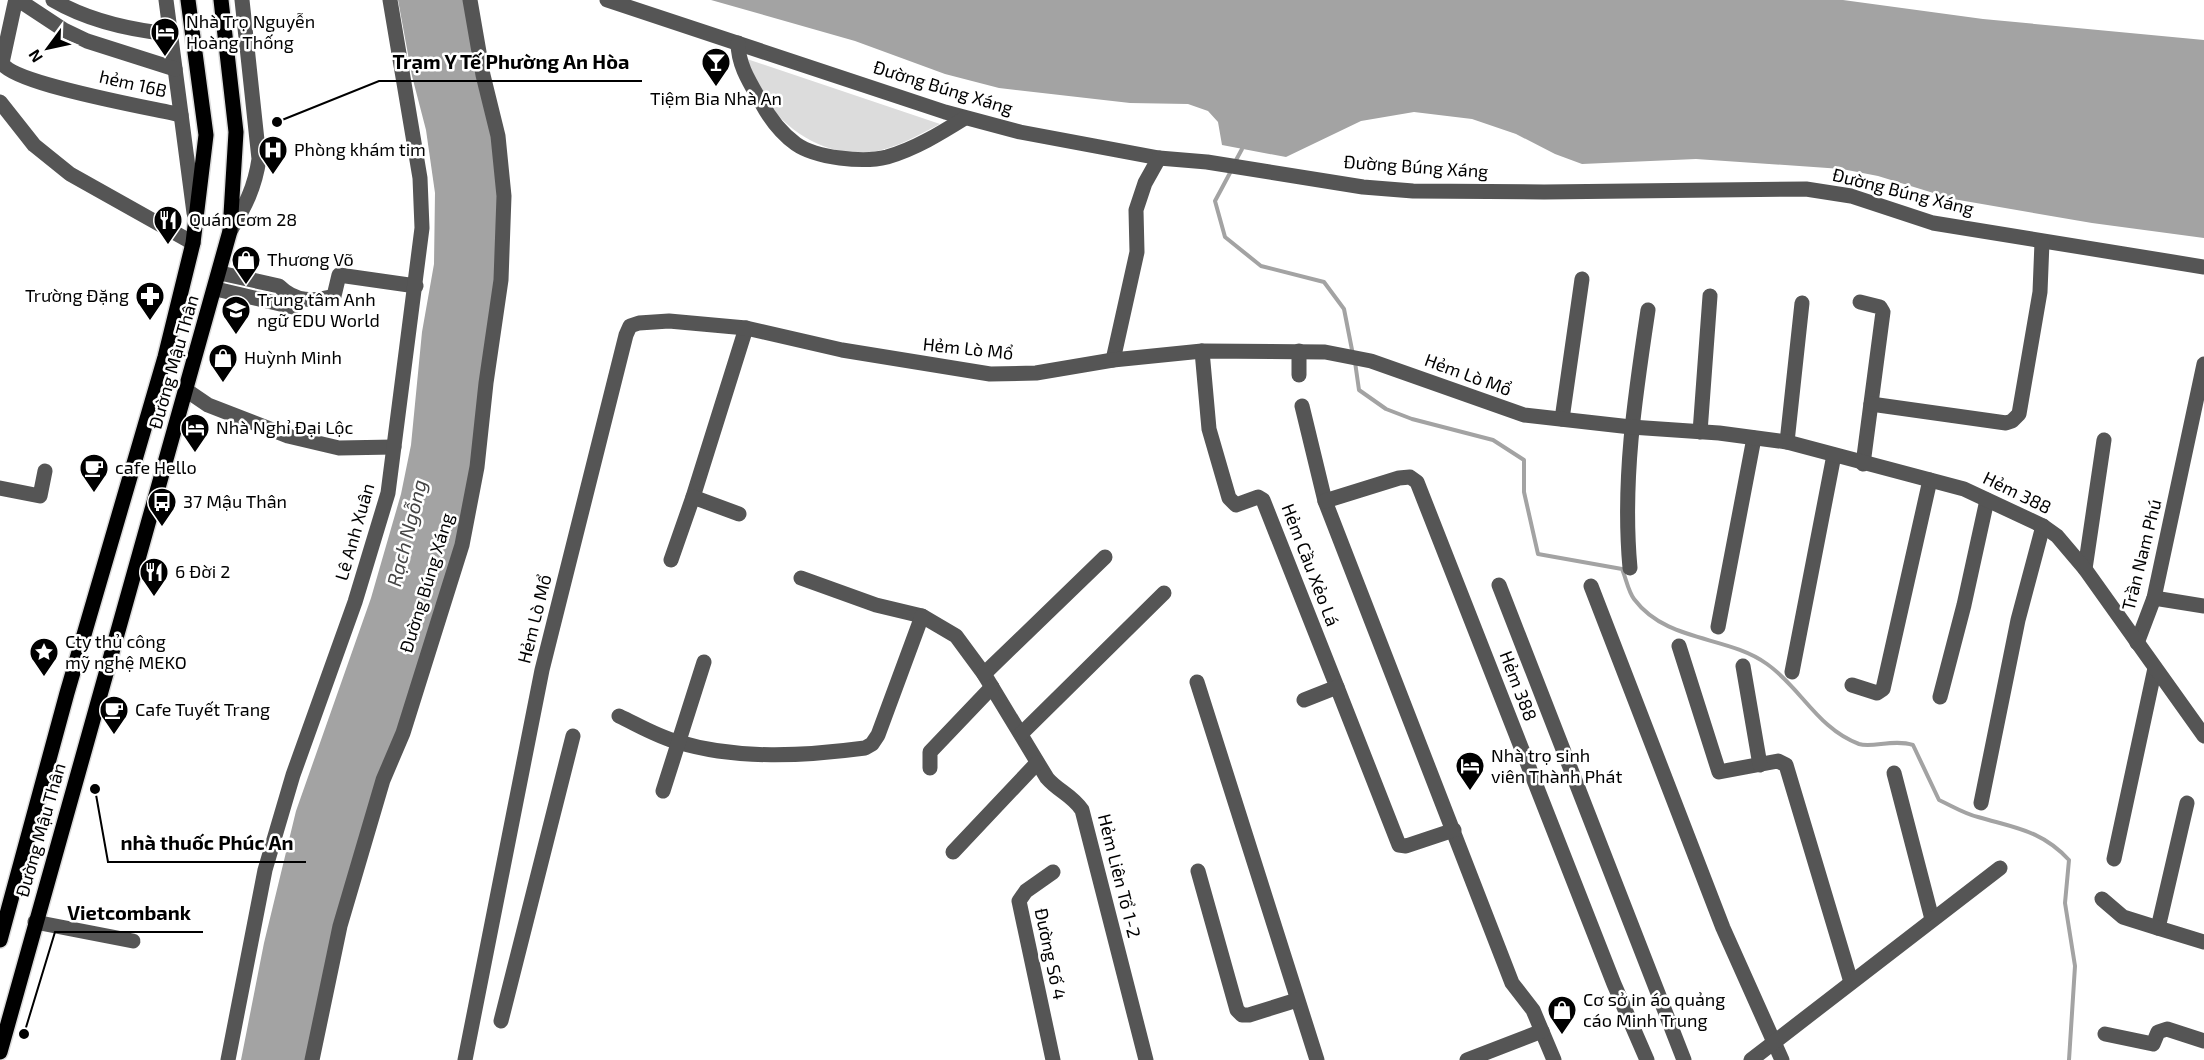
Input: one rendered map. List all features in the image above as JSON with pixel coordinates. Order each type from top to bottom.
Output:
[{"type":"main road","name":"Đường Mậu Thân","points":[[0,1052],[216,289],[230,231],[236,132],[220,0]]},
{"type":"main road","name":"Đường Mậu Thân","points":[[0,940],[34,822],[67,693],[165,357],[193,243],[206,135],[189,8]]},
{"type":"main road","points":[[34,822],[61,830]]},
{"type":"street","points":[[53,0],[77,12],[140,30],[170,34]]},
{"type":"street","points":[[166,0],[195,225]]},
{"type":"street","points":[[230,231],[248,202],[256,179],[259,159],[242,0]]},
{"type":"street","name":"Lê Anh Xuân","points":[[228,1060],[265,870],[293,775],[356,602],[388,493],[422,228],[420,178],[390,0]]},
{"type":"street","name":"Đường Búng Xáng","points":[[312,1060],[340,926],[383,780],[403,734],[462,545],[477,467],[486,382],[501,280],[504,196],[498,136],[483,75],[470,0]]},
{"type":"street","name":"Đường Búng Xáng","points":[[607,0],[965,118],[1020,132],[1159,158],[1207,162],[1363,187],[1413,191],[1806,189],[1851,196],[1933,223],[2204,267]]},
{"type":"street","name":"hẻm 16B","points":[[175,69],[87,41],[64,30],[23,3],[15,3],[2,63],[6,69],[31,81],[181,115]]},
{"type":"street","points":[[738,43],[738,57],[773,123],[804,148],[834,157],[857,160],[886,157],[940,135],[965,118]]},
{"type":"street","points":[[0,102],[34,145],[70,174],[193,243]]},
{"type":"street","points":[[1113,360],[1138,245],[1136,210],[1145,183],[1159,158]]},
{"type":"street","points":[[1871,404],[2006,423],[2016,418],[2019,414],[2040,292],[2042,242]]},
{"type":"street","points":[[220,273],[279,286],[284,292],[312,301],[334,296],[339,271],[416,286]]},
{"type":"street","points":[[1562,419],[1582,279]]},
{"type":"street","points":[[216,289],[294,307]]},
{"type":"street","points":[[1700,432],[1710,296]]},
{"type":"street","points":[[1860,302],[1880,307],[1883,312],[1863,464]]},
{"type":"street","points":[[1787,442],[1802,303]]},
{"type":"street","points":[[1630,568],[1627,508],[1631,427],[1648,310]]},
{"type":"street","name":"Hẻm Lò Mổ","points":[[465,1060],[542,670],[630,326],[639,323],[669,321],[746,328],[842,350],[990,374],[1036,373],[1113,360],[1202,351],[1325,352],[1371,361],[1508,411],[1631,427],[1787,442],[1863,464]]},
{"type":"street","points":[[671,560],[746,328]]},
{"type":"street","name":"Hẻm Cầu Xẻo Lá","points":[[1202,351],[1209,429],[1229,498],[1233,505],[1258,497],[1263,500],[1337,687]]},
{"type":"street","points":[[1299,351],[1299,375]]},
{"type":"street","name":"Trần Nam Phú","points":[[2137,644],[2154,598],[2200,405],[2204,364]]},
{"type":"street","points":[[186,390],[208,405],[288,436],[339,448],[394,447]]},
{"type":"street","points":[[1302,406],[1325,501],[1512,983],[1529,1004],[1554,1060]]},
{"type":"street","points":[[1718,627],[1754,438]]},
{"type":"street","points":[[2085,569],[2104,440]]},
{"type":"street","points":[[1792,672],[1834,455]]},
{"type":"street","name":"Hẻm 388","points":[[1863,464],[1964,489],[2043,526],[2057,536],[2085,569],[2137,644]]},
{"type":"street","points":[[0,488],[40,496],[45,471]]},
{"type":"street","name":"Hẻm 388","points":[[1325,501],[1399,478],[1410,477],[1417,482],[1614,984],[1647,1060]]},
{"type":"street","points":[[1852,685],[1877,693],[1882,689],[1930,480]]},
{"type":"street","points":[[693,497],[740,514]]},
{"type":"street","points":[[1940,697],[1964,605],[1987,500]]},
{"type":"street","points":[[1981,803],[2018,620],[2043,526]]},
{"type":"street","points":[[930,768],[930,752],[988,681],[1105,557]]},
{"type":"street","name":"Hẻm Liên Tổ 1-2","points":[[801,578],[876,604],[922,616],[956,636],[988,681],[1054,787],[1068,794],[1082,810],[1146,1060]]},
{"type":"street","name":"Hẻm 388","points":[[1499,585],[1684,1060]]},
{"type":"street","points":[[1591,586],[1714,908],[1782,1060]]},
{"type":"street","points":[[1021,734],[1164,593]]},
{"type":"street","points":[[2154,598],[2204,606]]},
{"type":"street","points":[[620,716],[677,742],[755,754],[865,748],[872,744],[878,735],[922,616]]},
{"type":"street","points":[[2137,644],[2204,736]]},
{"type":"street","points":[[1679,646],[1719,772],[1778,761],[1786,765],[1851,982]]},
{"type":"street","points":[[663,791],[704,662]]},
{"type":"street","points":[[1743,666],[1760,765]]},
{"type":"street","points":[[2114,859],[2156,668]]},
{"type":"street","points":[[1197,682],[1317,1060]]},
{"type":"street","points":[[1304,700],[1337,687],[1399,845],[1406,846],[1454,830]]},
{"type":"street","points":[[501,1021],[573,736]]},
{"type":"street","points":[[953,852],[1037,763]]},
{"type":"street","points":[[1894,773],[1932,919]]},
{"type":"street","points":[[2158,928],[2187,803]]},
{"type":"street","points":[[1751,1060],[2000,868]]},
{"type":"street","points":[[1198,871],[1216,927],[1221,961],[1237,1010],[1242,1015],[1249,1015],[1297,1000]]},
{"type":"street","name":"Đường Số 4","points":[[1053,872],[1026,891],[1019,901],[1053,1060]]},
{"type":"street","points":[[2102,899],[2123,916],[2204,942]]},
{"type":"street","points":[[35,922],[133,941]]},
{"type":"street","points":[[2105,1034],[2153,1044],[2158,1032],[2167,1029],[2204,1041]]},
{"type":"street","points":[[1467,1060],[1542,1031]]},
{"type":"shaded area","points":[[747,59],[940,124],[885,149],[850,152],[833,149],[801,135],[775,112],[757,84]]},
{"type":"water","name":"Rạch Ngỗng","points":[[398,0],[464,0],[497,151],[497,270],[465,514],[306,1060],[241,1060],[264,943],[296,811],[371,598],[401,494],[411,445],[422,332],[434,264],[435,193],[426,130],[412,76]]},
{"type":"water","points":[[711,0],[1843,0],[1983,19],[2204,40],[2204,238],[2092,223],[1953,199],[1878,176],[1842,169],[1696,159],[1582,164],[1555,154],[1516,134],[1472,119],[1414,112],[1361,121],[1286,157],[1222,145],[1218,122],[1208,111],[1188,104],[1130,103],[999,88],[945,74],[855,41]]},
{"type":"waterway","points":[[1235,162],[1242,149]]},
{"type":"waterway","points":[[1231,171],[1215,201],[1225,237],[1261,266],[1324,282],[1344,309],[1353,355]]},
{"type":"waterway","points":[[1355,362],[1359,390],[1386,409],[1412,419],[1493,440],[1524,460],[1524,492],[1538,554],[1622,569],[1634,599],[1663,624],[1734,648],[1767,664],[1832,729],[1859,744],[1906,743],[1913,745],[1939,800],[1968,814],[2027,831],[2059,850],[2069,860],[2065,903],[2075,966],[2069,1060]]},
{"type":"place","name":"Nhà Trọ Nguyễn Hoàng Thống","points":[[165,58]]},
{"type":"place","name":"Tiệm Bia Nhà An","points":[[716,88]]},
{"type":"place","name":"Trạm Y Tế Phường An Hòa","points":[[277,122]]},
{"type":"place","name":"Phòng khám tim","points":[[273,176]]},
{"type":"place","name":"Quán Cơm 28","points":[[168,246]]},
{"type":"place","name":"Thương Võ","points":[[246,286]]},
{"type":"place","name":"Trường Đặng","points":[[150,322]]},
{"type":"place","name":"Trung tâm Anh ngữ EDU World","points":[[236,336]]},
{"type":"place","name":"Huỳnh Minh","points":[[223,384]]},
{"type":"place","name":"Nhà Nghỉ Đại Lộc","points":[[195,454]]},
{"type":"place","name":"cafe Hello","points":[[94,494]]},
{"type":"place","name":"37 Mậu Thân","points":[[162,528]]},
{"type":"place","name":"6 Đời 2","points":[[154,598]]},
{"type":"place","name":"Cty thủ công mỹ nghệ MEKO","points":[[44,678]]},
{"type":"place","name":"Cafe Tuyết Trang","points":[[114,736]]},
{"type":"place","name":"nhà thuốc Phúc An","points":[[95,789]]},
{"type":"place","name":"Nhà trọ sinh viên Thành Phát","points":[[1470,792]]},
{"type":"place","name":"Vietcombank","points":[[24,1034]]},
{"type":"place","name":"Cơ sở in áo quảng cáo Minh Trung","points":[[1562,1036]]}]
